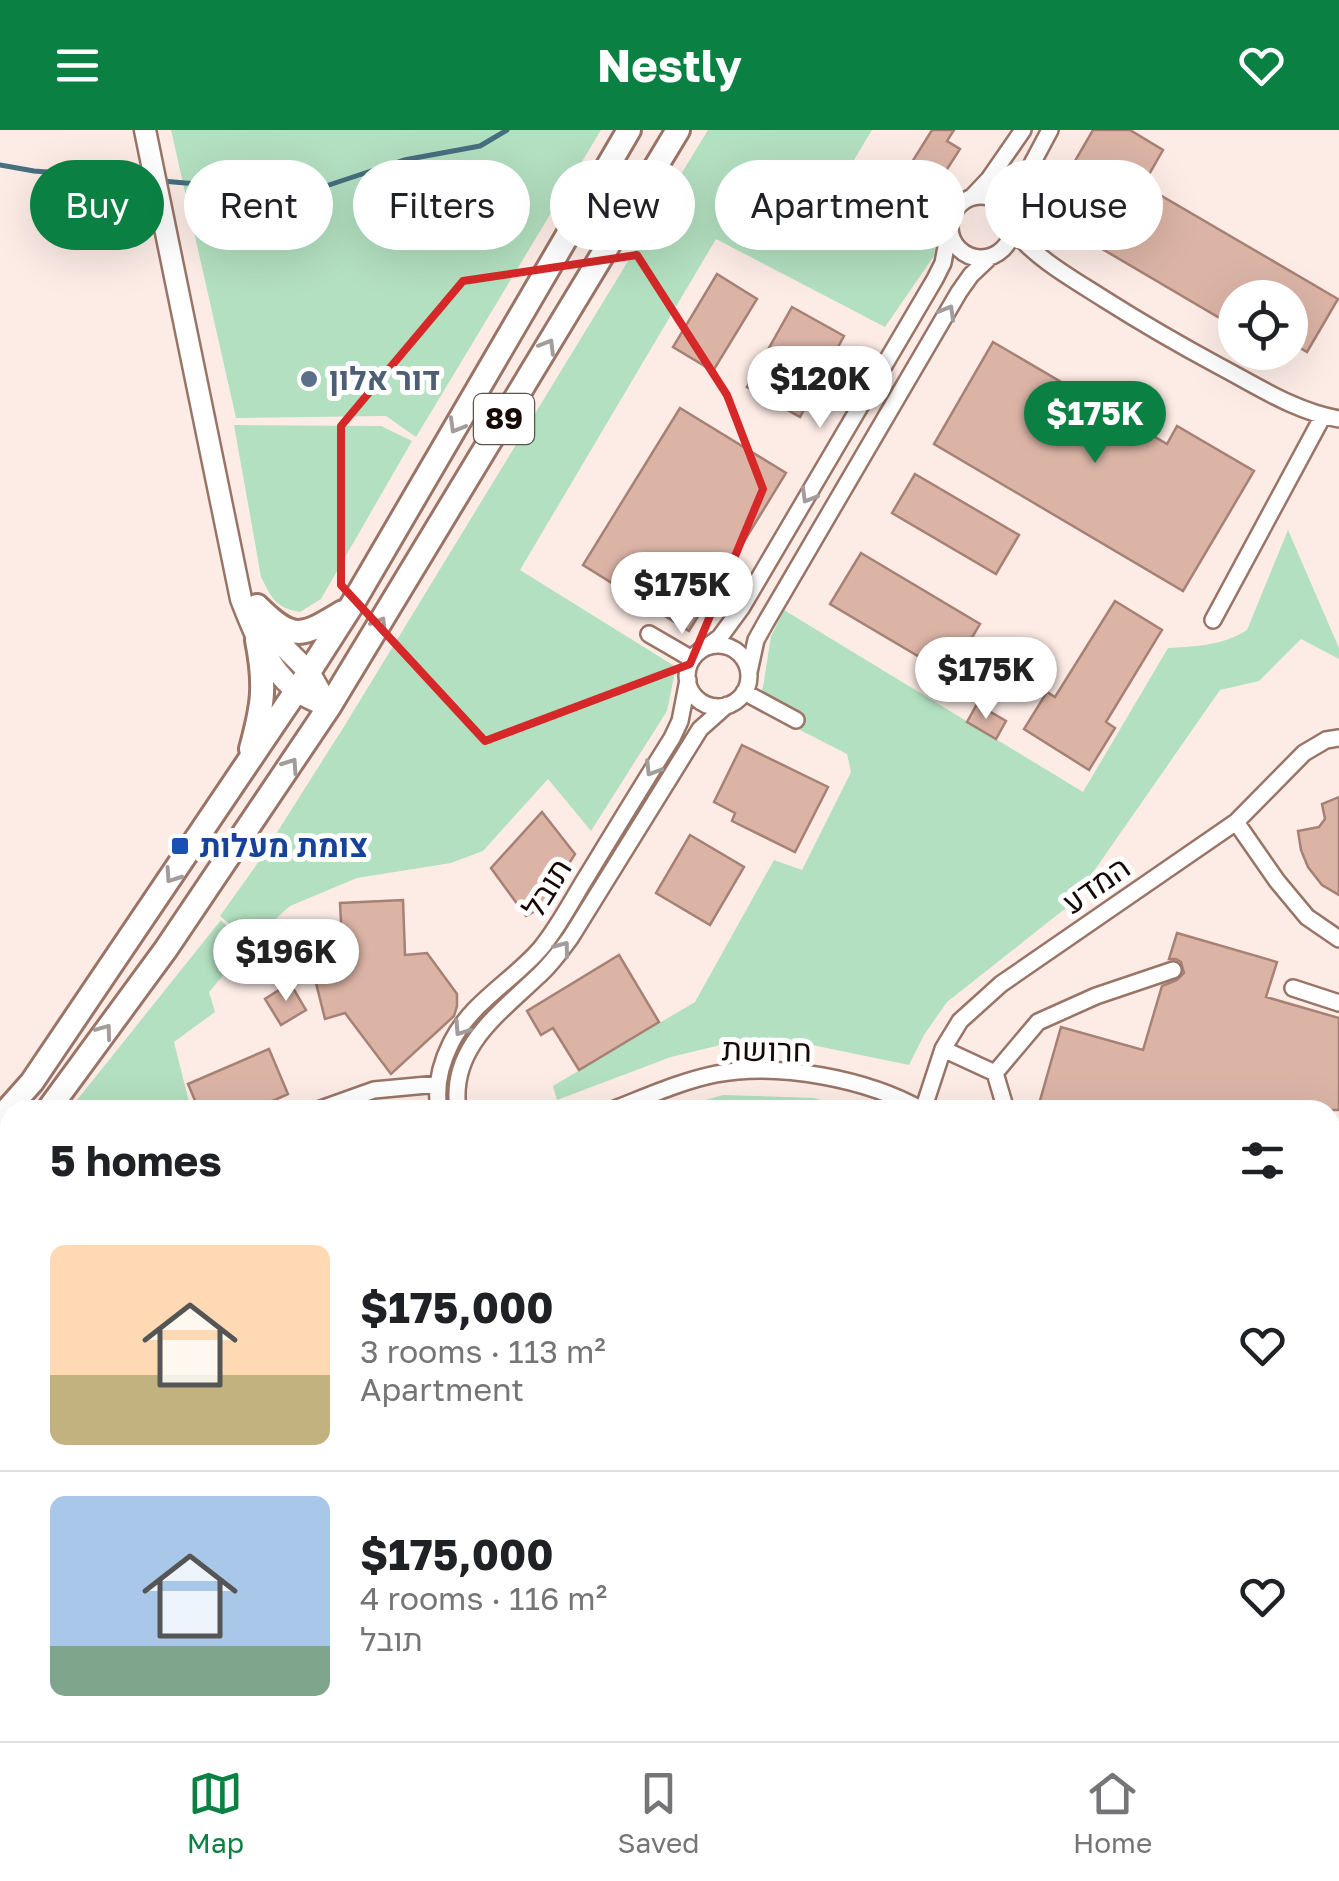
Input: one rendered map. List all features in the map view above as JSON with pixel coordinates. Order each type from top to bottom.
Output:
[{"type":"highway","name":"89","points":[[16,1100],[247,766],[350,608],[629,130]]},
{"type":"highway","name":"89","points":[[55,1100],[166,949],[329,708],[678,130]]},
{"type":"highway","points":[[257,606],[286,630],[301,633],[350,608]]},
{"type":"highway","points":[[247,766],[262,707],[263,673],[257,640]]},
{"type":"main road","points":[[144,130],[241,599],[257,640],[274,667],[303,682]]},
{"type":"main road","points":[[230,544],[257,606],[303,682],[329,708]]},
{"type":"street","points":[[965,200],[989,179],[1023,130]]},
{"type":"street","points":[[1034,160],[1050,130]]},
{"type":"street","points":[[972,197],[985,197]]},
{"type":"street","points":[[945,250],[926,296],[742,607],[720,637],[698,653],[688,680],[697,698],[727,706],[744,692],[756,640],[784,590],[959,292],[971,275],[1000,250]]},
{"type":"street","points":[[960,250],[979,258],[1017,254],[1050,266]]},
{"type":"street","points":[[1032,250],[1050,266],[1177,344],[1273,395],[1331,418],[1213,620]]},
{"type":"street","points":[[649,634],[698,653],[724,645],[733,648],[746,662],[749,672]]},
{"type":"street","name":"תובל","points":[[439,1100],[444,1062],[464,1022],[525,964],[556,926],[672,738],[680,722],[688,680]]},
{"type":"street","points":[[744,692],[796,720]]},
{"type":"street","name":"תובל","points":[[457,1100],[461,1068],[478,1032],[538,977],[563,948],[700,729],[727,706]]},
{"type":"street","name":"המדע","points":[[926,1100],[943,1050],[960,1021],[1001,984],[1236,822],[1304,753],[1326,740],[1339,738]]},
{"type":"street","points":[[1236,822],[1307,918],[1339,939]]},
{"type":"street","points":[[995,1073],[1038,1022],[1096,996],[1173,970]]},
{"type":"street","points":[[1293,988],[1339,1003]]},
{"type":"street","points":[[943,1050],[995,1073],[1003,1100]]},
{"type":"street","name":"חרושת","points":[[641,1100],[716,1074],[750,1071],[856,1084],[904,1100]]},
{"type":"street","points":[[346,1100],[374,1090],[438,1084]]},
{"type":"highlighted area","points":[[637,255],[727,395],[763,489],[690,664],[485,741],[341,585],[341,426],[463,281]]},
{"type":"green space","points":[[171,130],[601,130],[583,160],[550,160],[550,215],[530,248],[530,160],[353,160],[353,250],[529,250],[416,437],[386,416],[236,418],[198,250],[333,250],[333,160],[184,160],[184,188]]},
{"type":"green space","points":[[708,130],[872,130],[854,160],[715,160],[715,241],[520,570],[676,667],[667,711],[591,831],[548,779],[483,851],[451,863],[357,878],[290,906],[250,942],[220,916],[345,725],[635,250],[695,250],[695,160],[690,160]]},
{"type":"green space","points":[[737,250],[935,250],[885,327]]},
{"type":"green space","points":[[234,425],[381,426],[412,441],[321,599],[300,612],[275,600],[261,577]]},
{"type":"green space","points":[[1288,530],[1339,648],[1339,659],[1301,639],[1259,681],[1220,690],[1071,904],[947,1002],[909,1065],[778,1038],[741,1040],[671,1057],[557,1100],[553,1086],[695,1002],[774,860],[802,870],[851,772],[847,754],[755,707],[763,687],[771,636],[784,610],[1083,792],[1168,648],[1219,642],[1247,630]]},
{"type":"green space","points":[[221,920],[247,948],[209,992],[215,1012],[174,1042],[188,1100],[77,1100]]},
{"type":"green space","points":[[723,1095],[821,1100],[705,1100]]},
{"type":"building","points":[[932,130],[954,130],[947,141],[960,149],[953,160],[913,160]]},
{"type":"building","points":[[1093,130],[1130,130],[1163,150],[1157,160],[1076,160]]},
{"type":"building","points":[[1163,197],[1306,280],[1218,280],[1218,317],[1104,250],[1163,250]]},
{"type":"building","points":[[717,274],[757,299],[713,371],[673,347]]},
{"type":"building","points":[[1308,281],[1338,299],[1308,350]]},
{"type":"building","points":[[792,307],[844,336],[800,417],[747,387]]},
{"type":"building","points":[[993,342],[1167,444],[1177,426],[1254,471],[1183,591],[934,444]]},
{"type":"building","points":[[680,408],[786,473],[689,631],[583,565]]},
{"type":"building","points":[[915,474],[1019,535],[996,574],[892,513]]},
{"type":"building","points":[[861,553],[980,624],[950,675],[830,604]]},
{"type":"building","points":[[1115,601],[1162,630],[1106,722],[1115,728],[1089,770],[1024,729],[1047,692],[1055,697]]},
{"type":"building","points":[[977,704],[1006,721],[996,739],[967,722]]},
{"type":"building","points":[[742,745],[828,787],[795,852],[732,821],[735,813],[714,802]]},
{"type":"building","points":[[1339,797],[1339,895],[1322,885],[1308,867],[1298,831],[1319,827],[1325,819],[1322,804]]},
{"type":"building","points":[[542,812],[575,854],[541,908],[526,916],[491,868]]},
{"type":"building","points":[[690,835],[744,867],[710,925],[656,893]]},
{"type":"building","points":[[403,900],[405,955],[427,953],[457,994],[457,1006],[454,1016],[391,1074],[345,1013],[325,1019],[310,959],[343,961],[340,903]]},
{"type":"building","points":[[1177,933],[1277,962],[1266,997],[1339,1018],[1339,1100],[1040,1100],[1061,1027],[1143,1050],[1162,986],[1184,973],[1181,962],[1169,959]]},
{"type":"building","points":[[619,955],[659,1022],[579,1070],[553,1028],[541,1035],[527,1011]]},
{"type":"building","points":[[290,983],[306,1010],[281,1025],[265,999]]},
{"type":"building","points":[[269,1049],[288,1094],[274,1100],[195,1100],[188,1084]]},
{"type":"waterway","points":[[164,181],[305,193],[404,160],[480,146],[507,130]]},
{"type":"waterway","points":[[0,165],[30,170]]},
{"type":"place","name":"דור אלון","points":[[309,379]]},
{"type":"place","name":"צומת מעלות","points":[[180,846]]}]
